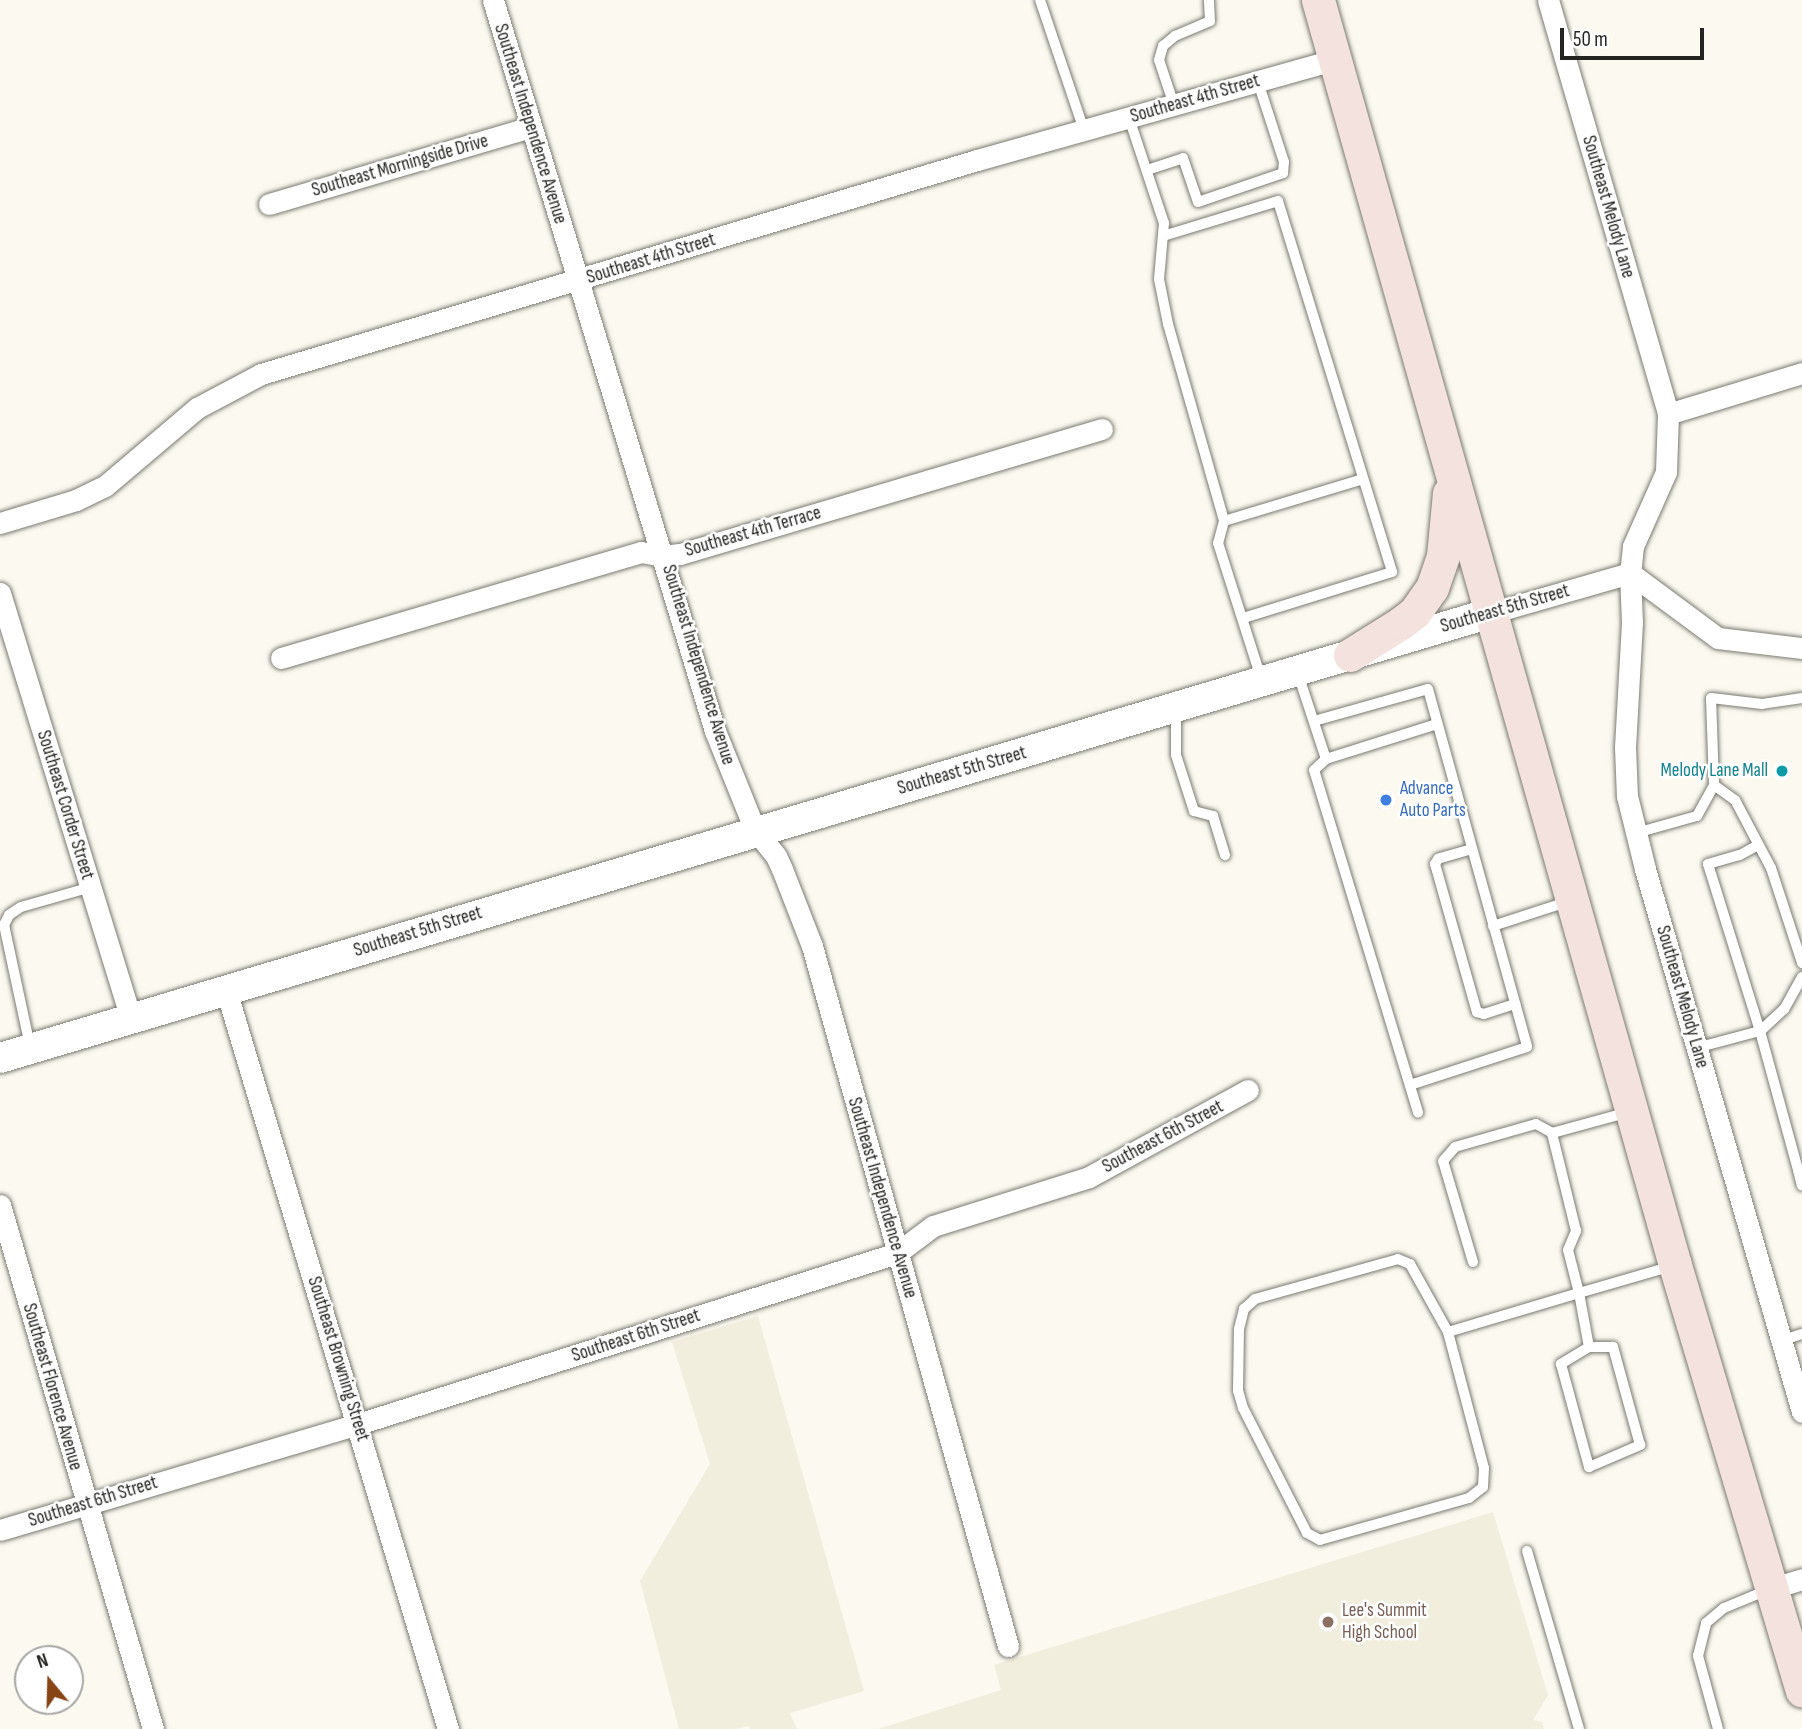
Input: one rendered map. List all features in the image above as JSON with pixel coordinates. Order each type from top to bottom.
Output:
[{"type":"main road","points":[[1318,0],[1675,1265],[1787,1583],[1802,1690]]},
{"type":"main road","points":[[1350,655],[1415,611],[1432,588],[1443,556],[1451,474]]},
{"type":"street","name":"Southeast Melody Lane","points":[[1548,0],[1668,414]]},
{"type":"street","name":"Southeast Independence Avenue","points":[[498,1],[576,281],[715,731],[755,831],[776,856],[812,946],[1008,1646]]},
{"type":"street","name":"Southeast 4th Street","points":[[0,523],[76,500],[105,486],[197,408],[261,374],[1084,130],[1333,60]]},
{"type":"street","name":"Southeast Morningside Drive","points":[[269,204],[531,127]]},
{"type":"street","points":[[1802,373],[1668,414],[1666,472],[1633,546],[1630,573],[1718,638],[1802,648]]},
{"type":"street","name":"Southeast 4th Terrace","points":[[281,657],[641,552],[663,556],[694,550],[1102,429]]},
{"type":"street","name":"Southeast Melody Lane","points":[[1630,573],[1632,622],[1627,796],[1696,1048],[1802,1412]]},
{"type":"street","name":"Southeast 5th Street","points":[[0,1058],[755,831],[1630,573]]},
{"type":"street","name":"Southeast Corder Street","points":[[0,593],[131,1018]]},
{"type":"street","name":"Southeast Browning Street","points":[[226,990],[448,1729]]},
{"type":"street","name":"Southeast 6th Street","points":[[0,1530],[358,1424],[897,1254],[933,1226],[1088,1177],[1248,1090]]},
{"type":"street","name":"Southeast Florence Avenue","points":[[0,1205],[85,1504],[153,1729]]},
{"type":"lane","points":[[1041,0],[1084,130]]},
{"type":"lane","points":[[1174,105],[1159,60],[1163,46],[1175,36],[1210,21],[1209,0]]},
{"type":"lane","points":[[1147,170],[1183,158],[1198,202],[1283,173],[1284,162],[1258,82]]},
{"type":"lane","points":[[1129,118],[1164,223],[1159,279],[1168,324],[1224,521],[1218,543],[1262,681]]},
{"type":"lane","points":[[1163,236],[1278,201],[1392,572],[1242,618]]},
{"type":"lane","points":[[1224,521],[1363,479]]},
{"type":"lane","points":[[1297,671],[1326,759]]},
{"type":"lane","points":[[1314,721],[1428,689],[1527,1047],[1410,1085]]},
{"type":"lane","points":[[1636,833],[1697,816],[1714,785],[1711,698],[1762,704],[1802,698]]},
{"type":"lane","points":[[1176,706],[1176,755],[1194,811],[1213,816],[1225,855]]},
{"type":"lane","points":[[1418,1113],[1314,770],[1326,759],[1437,724]]},
{"type":"lane","points":[[1714,785],[1735,800],[1771,868],[1802,963]]},
{"type":"lane","points":[[1758,845],[1740,855],[1708,864],[1760,1031],[1802,1186]]},
{"type":"lane","points":[[1472,849],[1438,859],[1435,864],[1477,1012],[1483,1014],[1515,1004]]},
{"type":"lane","points":[[31,1049],[4,925],[9,915],[21,907],[90,887]]},
{"type":"lane","points":[[1493,926],[1572,901]]},
{"type":"lane","points":[[1696,1048],[1760,1031],[1784,1009],[1802,977]]},
{"type":"lane","points":[[1473,1262],[1443,1161],[1455,1147],[1536,1124],[1552,1133],[1632,1111]]},
{"type":"lane","points":[[1552,1133],[1576,1231],[1568,1250],[1589,1347]]},
{"type":"lane","points":[[1398,1259],[1410,1264],[1448,1332],[1484,1468],[1483,1487],[1469,1498],[1320,1540],[1307,1533],[1243,1408],[1238,1391],[1239,1329],[1244,1309],[1255,1299],[1398,1259]]},
{"type":"lane","points":[[1448,1332],[1675,1265]]},
{"type":"lane","points":[[1780,1341],[1802,1334]]},
{"type":"lane","points":[[1589,1347],[1613,1347],[1640,1445],[1589,1467],[1561,1364],[1589,1347]]},
{"type":"lane","points":[[1527,1551],[1579,1729]]},
{"type":"lane","points":[[1718,1729],[1698,1656],[1706,1623],[1724,1608],[1787,1583]]},
{"type":"shaded area","points":[[758,1316],[864,1691],[790,1713],[797,1729],[750,1729],[749,1726],[735,1729],[679,1729],[640,1581],[710,1464],[672,1342]]},
{"type":"shaded area","name":"Lee's Summit High School","points":[[1493,1512],[1548,1695],[1533,1720],[1542,1722],[1544,1729],[878,1729],[1001,1690],[994,1665]]},
{"type":"place","name":"Melody Lane Mall","points":[[1782,771]]},
{"type":"place","name":"Advance Auto Parts","points":[[1386,800]]},
{"type":"place","name":"Lee's Summit High School","points":[[1328,1622]]}]
